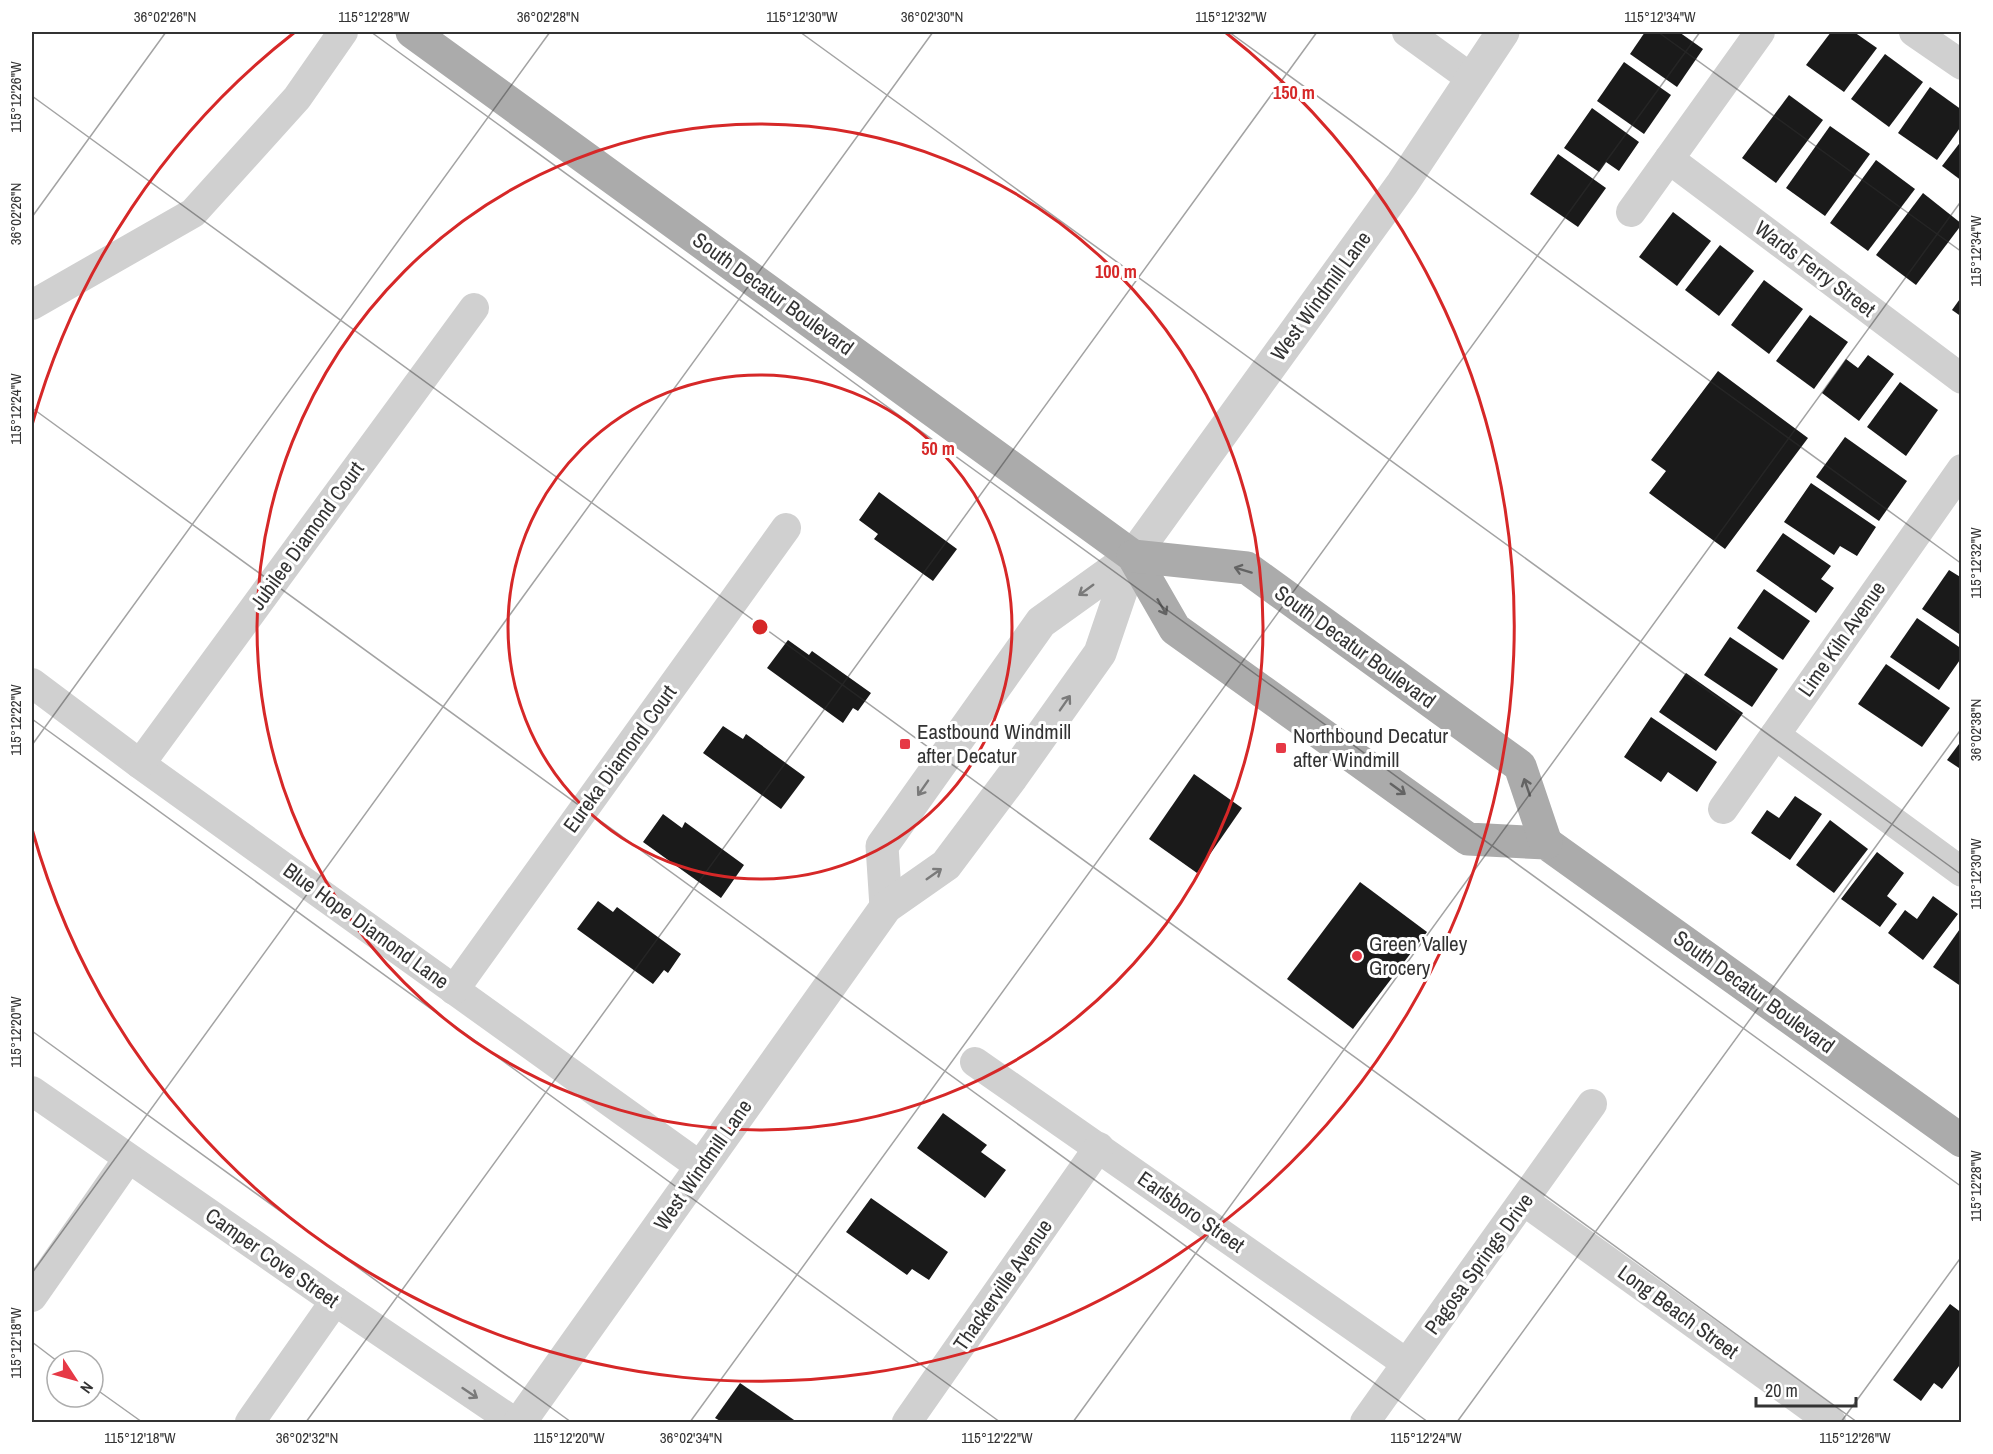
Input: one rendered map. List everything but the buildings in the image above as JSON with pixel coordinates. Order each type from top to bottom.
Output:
[{"type":"main road","name":"South Decatur Boulevard","points":[[412,32],[1133,556],[1175,629],[1467,839],[1546,843],[1960,1136]]},
{"type":"main road","name":"South Decatur Boulevard","points":[[1133,556],[1247,568],[1520,766],[1546,843]]},
{"type":"street","points":[[32,305],[193,213],[297,99],[343,32]]},
{"type":"street","points":[[1407,32],[1472,79]]},
{"type":"street","name":"West Windmill Lane","points":[[520,1422],[886,907],[946,865],[1100,653],[1133,556],[1402,184],[1503,32]]},
{"type":"street","points":[[1631,212],[1760,32]]},
{"type":"street","points":[[1914,32],[1962,65]]},
{"type":"street","name":"Wards Ferry Street","points":[[1669,159],[1962,379]]},
{"type":"street","name":"Jubilee Diamond Court","points":[[140,764],[474,308]]},
{"type":"street","name":"Lime Kiln Avenue","points":[[1723,809],[1962,469]]},
{"type":"street","name":"Eureka Diamond Court","points":[[454,990],[786,528]]},
{"type":"street","name":"West Windmill Lane","points":[[886,907],[882,846],[1041,622],[1133,556]]},
{"type":"street","name":"Blue Hope Diamond Lane","points":[[32,683],[140,764],[701,1167]]},
{"type":"street","points":[[1775,735],[1962,872]]},
{"type":"street","name":"Earlsboro Street","points":[[975,1062],[1406,1363]]},
{"type":"street","name":"Camper Cove Street","points":[[32,1091],[514,1422]]},
{"type":"street","name":"Pagosa Springs Drive","points":[[1365,1422],[1592,1104]]},
{"type":"street","name":"Thackerville Avenue","points":[[907,1422],[1099,1147]]},
{"type":"street","points":[[32,1297],[128,1159]]},
{"type":"street","name":"Long Beach Street","points":[[1524,1201],[1832,1422]]},
{"type":"street","points":[[250,1422],[335,1301]]},
{"type":"place","name":"Eastbound Windmill after Decatur","points":[[905,744]]},
{"type":"place","name":"Northbound Decatur after Windmill","points":[[1281,748]]},
{"type":"place","name":"Green Valley Grocery","points":[[1357,956]]}]
